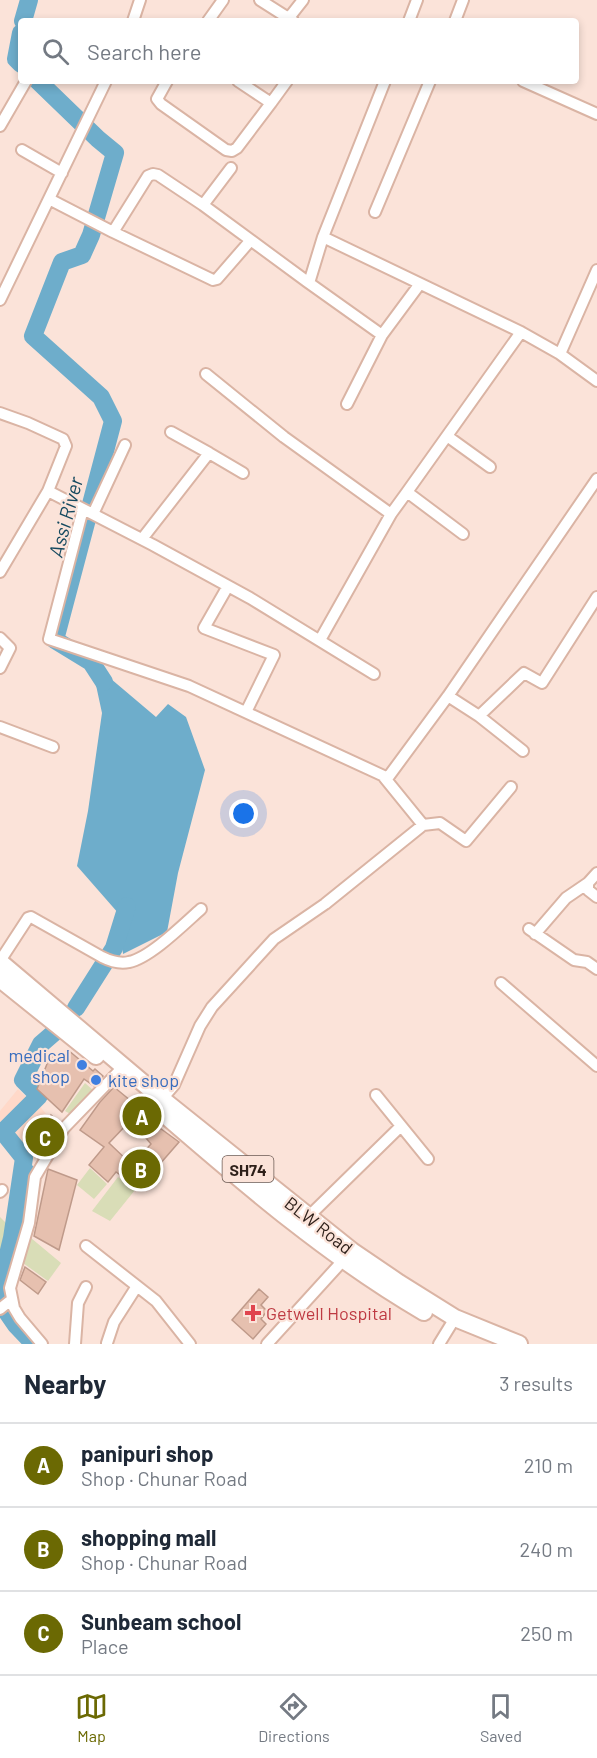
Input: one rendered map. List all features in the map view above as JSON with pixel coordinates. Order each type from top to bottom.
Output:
[{"type":"main road","name":"BLW Road","points":[[0,961],[55,1016],[121,1070],[162,1099],[244,1174],[308,1217],[348,1255],[399,1283],[453,1322],[519,1344]]},
{"type":"main road","name":"SH74","points":[[0,978],[55,1016]]},
{"type":"main road","name":"SH74","points":[[121,1070],[244,1174],[272,1206],[348,1255]]},
{"type":"main road","name":"SH74","points":[[453,1322],[490,1344]]},
{"type":"street","points":[[134,18],[140,0]]},
{"type":"street","points":[[210,18],[223,0]]},
{"type":"street","points":[[260,0],[287,18]]},
{"type":"street","points":[[291,18],[303,0]]},
{"type":"street","points":[[410,18],[417,0]]},
{"type":"street","points":[[455,18],[463,0]]},
{"type":"street","points":[[0,126],[24,84]]},
{"type":"street","points":[[0,300],[105,84]]},
{"type":"street","points":[[165,84],[157,99],[161,104],[226,150],[232,151],[237,148],[284,84]]},
{"type":"street","points":[[242,84],[271,103]]},
{"type":"street","points":[[309,283],[323,237],[384,84]]},
{"type":"street","points":[[375,212],[429,84]]},
{"type":"street","points":[[531,84],[597,114]]},
{"type":"street","points":[[22,150],[62,173]]},
{"type":"street","points":[[203,205],[231,168]]},
{"type":"street","points":[[113,232],[148,176],[153,174],[203,205],[382,336]]},
{"type":"street","points":[[49,199],[213,280],[217,279],[250,241]]},
{"type":"street","points":[[323,237],[521,332],[560,354],[597,381]]},
{"type":"street","points":[[560,354],[597,270]]},
{"type":"street","points":[[348,404],[382,336],[419,285]]},
{"type":"street","points":[[320,640],[391,514],[521,332]]},
{"type":"street","points":[[206,374],[284,437],[391,514]]},
{"type":"street","points":[[0,413],[63,439],[66,446],[48,491],[0,572]]},
{"type":"street","points":[[171,432],[243,473]]},
{"type":"street","points":[[447,436],[490,467]]},
{"type":"street","points":[[125,446],[88,512],[49,639],[189,686],[384,777],[423,825]]},
{"type":"street","points":[[142,539],[209,453]]},
{"type":"street","points":[[384,777],[389,776],[448,696],[597,479]]},
{"type":"street","points":[[48,491],[228,586],[374,674]]},
{"type":"street","points":[[407,492],[463,534]]},
{"type":"street","points":[[228,586],[204,628],[274,655],[246,712]]},
{"type":"street","points":[[479,716],[524,673],[542,683],[597,597]]},
{"type":"street","points":[[0,638],[10,648],[0,668]]},
{"type":"street","points":[[448,696],[479,716],[523,751]]},
{"type":"street","points":[[0,727],[52,747]]},
{"type":"street","points":[[162,1099],[174,1085],[200,1026],[213,1007],[274,939],[325,904],[423,825],[440,823],[466,841],[512,787]]},
{"type":"street","points":[[597,873],[588,883],[566,898],[532,931],[574,960],[586,962],[597,969]]},
{"type":"street","points":[[588,883],[588,890],[597,897]]},
{"type":"street","points":[[0,961],[31,917],[106,959],[128,962],[162,943],[201,909]]},
{"type":"street","points":[[501,983],[597,1066]]},
{"type":"street","points":[[42,1344],[20,1318],[11,1300],[10,1288],[29,1223],[35,1177],[64,1128],[121,1070]]},
{"type":"street","points":[[376,1095],[428,1159]]},
{"type":"street","points":[[308,1217],[401,1126]]},
{"type":"street","points":[[86,1246],[156,1302],[190,1344]]},
{"type":"street","points":[[267,1344],[348,1255]]},
{"type":"street","points":[[107,1343],[114,1323],[137,1286]]},
{"type":"street","points":[[75,1344],[78,1303],[86,1287]]},
{"type":"street","points":[[0,1309],[11,1300]]},
{"type":"street","points":[[439,1344],[453,1322]]},
{"type":"shaded area","points":[[18,1089],[29,1100],[2,1130],[0,1111]]},
{"type":"shaded area","points":[[38,1104],[47,1115],[28,1147],[10,1129]]},
{"type":"green space","points":[[85,1083],[94,1091],[72,1115],[65,1111]]},
{"type":"green space","points":[[90,1168],[107,1184],[94,1199],[77,1185]]},
{"type":"green space","points":[[118,1177],[135,1190],[110,1221],[92,1211]]},
{"type":"green space","points":[[0,1217],[8,1225],[1,1270],[0,1269]]},
{"type":"green space","points":[[31,1238],[61,1263],[48,1281],[23,1263]]},
{"type":"water","points":[[91,662],[156,717],[168,704],[186,717],[205,770],[178,873],[167,932],[123,954],[119,914],[77,866],[88,811],[102,713]]},
{"type":"building","points":[[68,1050],[93,1071],[95,1069],[103,1076],[94,1086],[84,1079],[62,1112],[37,1089],[51,1054],[60,1061]]},
{"type":"building","points":[[114,1087],[142,1110],[153,1123],[179,1142],[139,1188],[116,1172],[108,1182],[89,1165],[104,1147],[80,1130]],"holes":[[[131,1120],[151,1144],[132,1165],[109,1143]]]},
{"type":"building","points":[[51,1115],[59,1122],[38,1158],[28,1151]]},
{"type":"building","points":[[48,1169],[77,1180],[59,1250],[34,1236]]},
{"type":"building","points":[[25,1267],[46,1282],[38,1294],[20,1280]]},
{"type":"building","points":[[259,1289],[268,1297],[261,1305],[267,1311],[261,1319],[266,1324],[253,1339],[232,1320]]},
{"type":"waterway","name":"Assi River","points":[[24,18],[29,0]]},
{"type":"waterway","name":"Assi River","points":[[18,49],[16,59],[18,61]]},
{"type":"waterway","name":"Assi River","points":[[41,84],[115,153],[91,235],[82,255],[62,262],[33,336],[101,397],[113,421],[55,640],[91,662],[104,682]]},
{"type":"waterway","name":"Assi River","points":[[76,1008],[114,948],[127,906]]},
{"type":"waterway","name":"Assi River","points":[[0,1287],[12,1238],[24,1158],[3,1132],[39,1096],[23,1080],[41,1044],[56,1031]]},
{"type":"waterway","points":[[10,1270],[32,1167]]},
{"type":"waterway","name":"Assi River","points":[[0,1302],[16,1325],[34,1344]]},
{"type":"place","name":"medical shop","points":[[82,1065]]},
{"type":"place","name":"kite shop","points":[[96,1080]]},
{"type":"place","name":"panipuri shop","points":[[142,1116]]},
{"type":"place","name":"Sunbeam school","points":[[45,1137]]},
{"type":"place","name":"shopping mall","points":[[141,1169]]},
{"type":"place","name":"Getwell Hospital","points":[[253,1313]]}]
